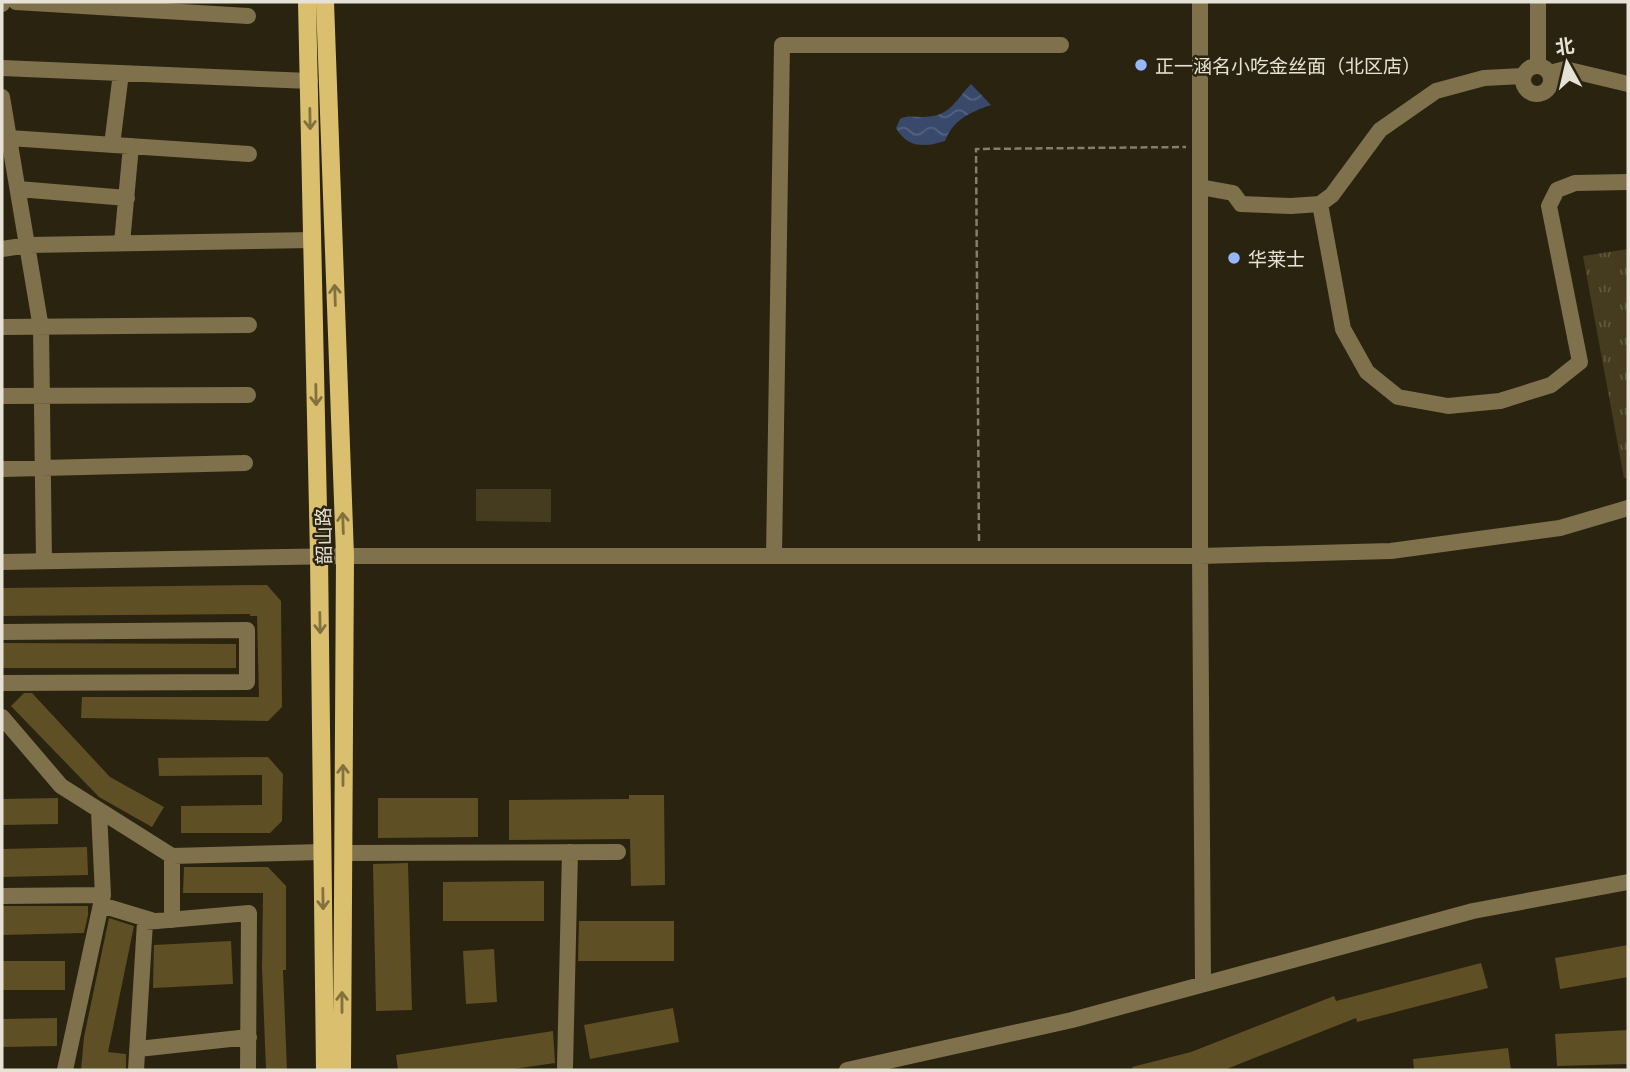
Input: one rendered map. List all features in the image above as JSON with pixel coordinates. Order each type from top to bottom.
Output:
[{"type":"main road","name":"韶山路","points":[[307,2],[319,556],[325,1070]]},
{"type":"main road","name":"韶山路","points":[[325,2],[345,556],[342,1070]]},
{"type":"street","points":[[16,2],[113,5],[248,16]]},
{"type":"street","points":[[1200,2],[1203,984]]},
{"type":"street","points":[[1538,2],[1544,70],[1550,87],[1538,94],[1526,89],[1523,76],[1528,69],[1544,70],[1565,69],[1628,84]]},
{"type":"street","points":[[774,556],[782,45],[1061,45]]},
{"type":"street","points":[[2,68],[310,81]]},
{"type":"street","points":[[112,145],[121,73]]},
{"type":"street","points":[[1200,187],[1233,193],[1241,204],[1320,204],[1332,195],[1380,130],[1436,91],[1484,78],[1523,76]]},
{"type":"street","points":[[2,97],[9,138],[8,171],[19,189],[41,328],[44,561]]},
{"type":"street","points":[[9,138],[249,154]]},
{"type":"street","points":[[122,243],[131,146]]},
{"type":"street","points":[[1320,204],[1343,329],[1367,372],[1398,397],[1448,406],[1500,401],[1551,386],[1580,362],[1549,206],[1557,190],[1575,183],[1628,182]]},
{"type":"street","points":[[19,189],[127,198]]},
{"type":"street","points":[[2,249],[29,245],[313,240]]},
{"type":"street","points":[[2,327],[249,325]]},
{"type":"street","points":[[2,396],[248,395]]},
{"type":"street","points":[[2,469],[245,463]]},
{"type":"street","points":[[2,562],[319,556],[1200,556],[1391,551],[1560,527],[1628,508]]},
{"type":"street","points":[[2,632],[247,630],[247,682],[2,683]]},
{"type":"street","points":[[2,717],[61,786],[172,856],[323,852]]},
{"type":"street","points":[[65,1070],[102,900],[99,812]]},
{"type":"street","points":[[565,1067],[570,852]]},
{"type":"street","points":[[343,853],[618,852]]},
{"type":"street","points":[[172,856],[172,920]]},
{"type":"street","points":[[847,1070],[1072,1020],[1473,911],[1628,882]]},
{"type":"street","points":[[2,896],[102,900],[154,921]]},
{"type":"street","points":[[136,1070],[145,922],[249,913],[248,1070]]},
{"type":"street","points":[[138,1049],[248,1037]]},
{"type":"path","points":[[979,556],[976,149],[1200,147]]},
{"type":"green space","points":[[1628,249],[1628,477],[1624,478],[1583,256]]},
{"type":"green space","points":[[476,489],[551,489],[551,522],[476,521]]},
{"type":"water","points":[[971,84],[991,105],[963,118],[945,141],[918,145],[906,140],[896,128],[900,119],[931,116],[945,111]]},
{"type":"building","points":[[267,585],[281,601],[282,707],[268,721],[81,718],[82,697],[259,697],[257,616],[2,616],[2,588]]},
{"type":"building","points":[[2,643],[236,644],[236,668],[2,668]]},
{"type":"building","points":[[24,693],[32,693],[110,777],[164,807],[152,827],[99,797],[11,706]]},
{"type":"building","points":[[268,757],[283,774],[282,821],[270,833],[181,833],[181,806],[262,805],[262,775],[159,776],[158,758]]},
{"type":"building","points":[[629,795],[664,795],[665,885],[631,886],[630,839],[509,840],[509,800],[629,799]]},
{"type":"building","points":[[58,798],[58,824],[2,825],[2,799]]},
{"type":"building","points":[[378,798],[478,798],[478,837],[378,838]]},
{"type":"building","points":[[87,847],[88,875],[2,877],[2,849]]},
{"type":"building","points":[[408,863],[412,1010],[376,1011],[373,864]]},
{"type":"building","points":[[184,867],[268,867],[286,886],[286,970],[283,970],[287,1070],[266,1070],[262,967],[263,893],[183,893]]},
{"type":"building","points":[[544,881],[544,921],[443,921],[443,882]]},
{"type":"building","points":[[2,906],[88,906],[88,915],[84,933],[2,935]]},
{"type":"building","points":[[109,918],[134,926],[108,1052],[126,1054],[126,1070],[81,1070],[84,1037]]},
{"type":"building","points":[[579,921],[674,921],[674,961],[578,961]]},
{"type":"building","points":[[231,941],[233,984],[153,988],[154,945]]},
{"type":"building","points":[[1628,945],[1628,977],[1560,989],[1555,958]]},
{"type":"building","points":[[494,949],[497,1002],[466,1004],[463,951]]},
{"type":"building","points":[[2,961],[65,961],[65,990],[2,990]]},
{"type":"building","points":[[1481,963],[1488,988],[1357,1022],[1356,1018],[1224,1070],[1133,1070],[1132,1067],[1191,1052],[1334,996],[1336,1001]]},
{"type":"building","points":[[673,1008],[679,1042],[590,1059],[584,1025]]},
{"type":"building","points":[[57,1018],[57,1046],[2,1047],[2,1019]]},
{"type":"building","points":[[1628,1030],[1628,1064],[1557,1066],[1555,1034]]},
{"type":"building","points":[[553,1031],[555,1063],[507,1070],[398,1070],[396,1055]]},
{"type":"building","points":[[1508,1048],[1511,1070],[1414,1070],[1413,1059]]},
{"type":"place","name":"正一涵名小吃金丝面（北区店）","points":[[1141,65]]},
{"type":"place","name":"华莱士","points":[[1234,258]]}]
